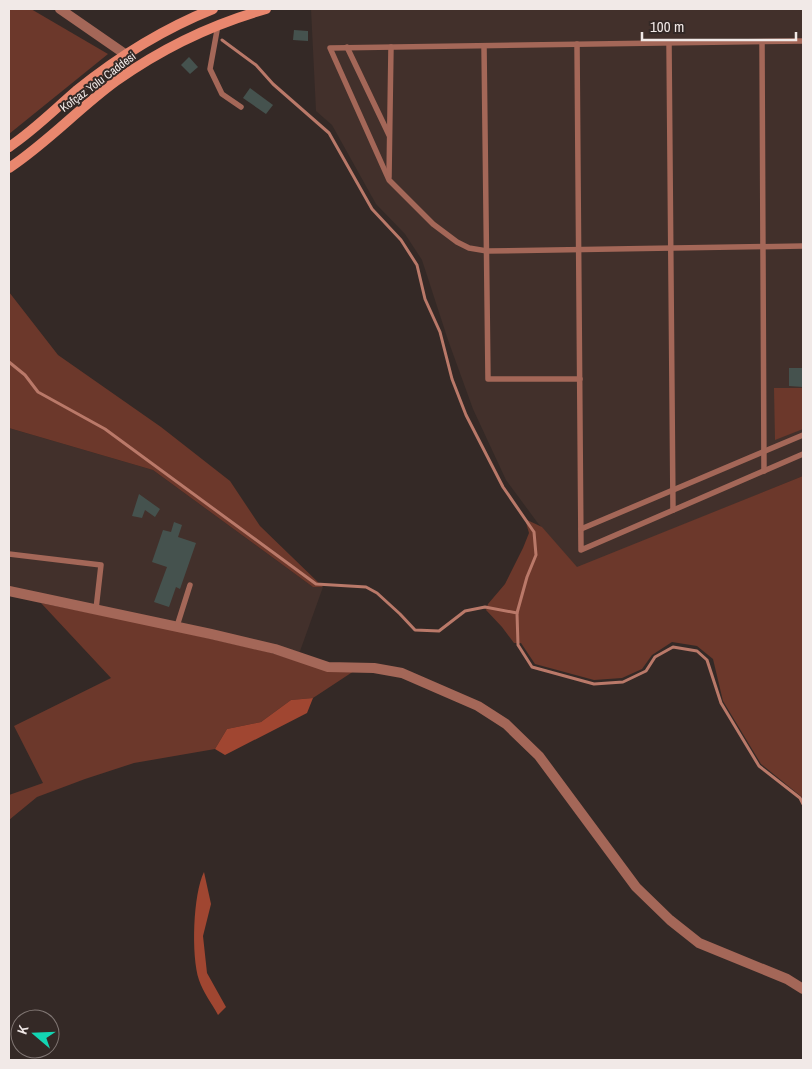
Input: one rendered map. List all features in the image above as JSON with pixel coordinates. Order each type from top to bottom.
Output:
[{"type":"main road","name":"Kofçaz Yolu Caddesi","points":[[9,147],[76,91],[125,54],[170,28],[213,9]]},
{"type":"main road","name":"Kofçaz Yolu Caddesi","points":[[9,168],[116,81],[148,60],[218,25],[266,9]]},
{"type":"street","points":[[60,9],[125,54]]},
{"type":"street","points":[[9,591],[177,626],[275,649],[328,667],[374,668],[402,673],[478,706],[506,724],[539,756],[636,887],[670,920],[699,943],[787,978],[803,989]]},
{"type":"lane","points":[[218,25],[210,69],[222,94],[240,107]]},
{"type":"lane","points":[[803,41],[330,48],[389,180],[433,224],[457,242],[469,248],[487,251],[803,246]]},
{"type":"lane","points":[[762,42],[764,471]]},
{"type":"lane","points":[[669,43],[672,510]]},
{"type":"lane","points":[[577,44],[581,550],[803,454]]},
{"type":"lane","points":[[484,46],[488,379],[580,379]]},
{"type":"lane","points":[[347,47],[390,136]]},
{"type":"lane","points":[[389,180],[391,47]]},
{"type":"lane","points":[[581,528],[803,435]]},
{"type":"lane","points":[[9,554],[101,566],[96,609]]},
{"type":"lane","points":[[177,626],[190,585]]},
{"type":"shaded area","points":[[9,9],[31,9],[108,54],[9,134]]},
{"type":"shaded area","points":[[311,9],[803,9],[803,476],[577,568],[537,522],[506,480],[473,409],[422,260],[405,234],[376,204],[332,125],[316,111]]},
{"type":"shaded area","points":[[9,292],[58,355],[161,427],[230,481],[260,526],[323,587],[313,587],[153,470],[9,428]]},
{"type":"shaded area","points":[[774,388],[803,388],[803,429],[775,440]]},
{"type":"shaded area","points":[[9,428],[153,470],[313,587],[323,587],[299,654],[9,587]]},
{"type":"shaded area","points":[[803,476],[803,798],[761,764],[723,701],[713,659],[697,646],[672,642],[652,655],[642,669],[622,678],[594,680],[535,664],[521,643],[514,643],[486,610],[488,604],[505,584],[523,548],[529,533],[525,519],[542,527],[577,567]]},
{"type":"shaded area","points":[[41,603],[155,626],[268,652],[327,670],[354,671],[313,698],[291,700],[261,722],[227,729],[215,749],[134,763],[85,779],[37,797],[9,820],[9,795],[43,783],[14,726],[111,678]]},
{"type":"shaded area","points":[[313,698],[307,713],[225,755],[215,749],[227,729],[261,722],[291,700]]},
{"type":"shaded area","points":[[204,872],[211,904],[203,936],[207,973],[226,1007],[218,1015],[205,993],[196,969],[194,941],[195,910],[200,882]]},
{"type":"building","points":[[294,30],[308,31],[308,41],[293,40]]},
{"type":"building","points":[[189,57],[198,67],[190,74],[181,65]]},
{"type":"building","points":[[250,88],[273,105],[266,114],[243,98]]},
{"type":"building","points":[[789,368],[803,368],[803,387],[789,386]]},
{"type":"building","points":[[139,494],[160,509],[155,517],[145,510],[142,518],[132,516]]},
{"type":"building","points":[[174,522],[182,525],[178,537],[196,543],[180,589],[176,587],[169,607],[154,602],[167,567],[152,562],[163,530],[171,532]]},
{"type":"waterway","points":[[222,40],[256,65],[273,84],[329,133],[372,209],[401,240],[417,265],[425,299],[440,332],[452,379],[466,415],[503,487],[534,532],[536,555],[527,577],[517,613]]},
{"type":"waterway","points":[[9,362],[25,375],[38,392],[105,429],[316,584],[366,587],[377,593],[415,630],[439,631],[465,611],[485,607],[517,613],[518,645],[532,667],[594,684],[623,682],[646,671],[655,657],[673,647],[697,651],[707,660],[721,703],[759,766],[800,798],[803,804]]}]
